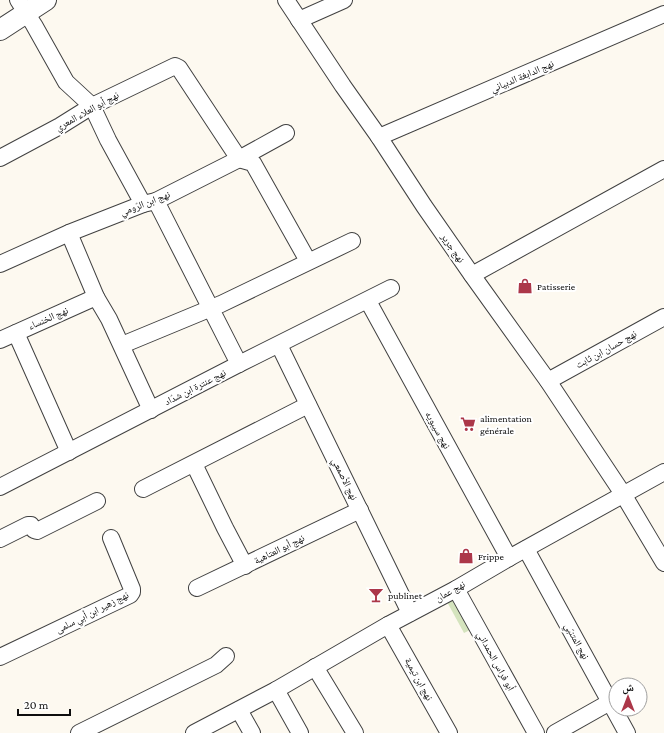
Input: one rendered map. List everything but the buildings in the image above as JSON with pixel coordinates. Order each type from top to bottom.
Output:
[{"type":"street","points":[[0,30],[22,7],[46,0]]},
{"type":"street","name":"نهج جرير","points":[[286,0],[424,206],[548,381],[623,494],[664,563]]},
{"type":"street","points":[[299,20],[344,0]]},
{"type":"street","points":[[22,7],[34,25],[66,82],[92,106],[108,140],[149,202],[210,308],[239,364]]},
{"type":"street","name":"نهج الدابغة الدبياني","points":[[379,138],[664,14]]},
{"type":"street","name":"نهج أبو العلاء المعري","points":[[0,158],[60,126],[92,106],[175,66],[179,68],[238,159]]},
{"type":"street","name":"نهج ابن الرّومي","points":[[0,264],[69,233],[149,202],[238,159],[286,133]]},
{"type":"street","points":[[238,159],[253,163],[308,261]]},
{"type":"street","points":[[472,275],[664,169]]},
{"type":"street","points":[[69,233],[96,297],[122,345],[151,410]]},
{"type":"street","points":[[122,345],[221,304],[352,240]]},
{"type":"street","name":"نهج عنترة ابن شدّاد","points":[[0,487],[239,364],[392,288]]},
{"type":"street","name":"نهج الخنساء","points":[[0,340],[96,297]]},
{"type":"street","name":"نهج سيبويه","points":[[368,301],[509,558]]},
{"type":"street","name":"نهج حسان ابن ثابت","points":[[548,381],[664,317]]},
{"type":"street","points":[[16,333],[69,452]]},
{"type":"street","name":"نهج الأصمعي","points":[[279,345],[410,613]]},
{"type":"street","points":[[143,489],[308,405]]},
{"type":"street","points":[[194,464],[245,566]]},
{"type":"street","name":"نهج عمان","points":[[201,732],[388,625],[456,589],[664,472]]},
{"type":"street","points":[[0,540],[28,525],[31,525],[34,530],[37,531],[97,501]]},
{"type":"street","name":"نهج أبو العتاهية","points":[[197,588],[360,510]]},
{"type":"street","name":"نهج زهير ابن أبي سلمى","points":[[0,657],[130,595],[132,589],[111,538]]},
{"type":"street","name":"نهج المتنبّي","points":[[526,549],[608,698]]},
{"type":"street","name":"أبو فراس الحمداني","points":[[456,589],[536,733]]},
{"type":"street","name":"نهج ابن تيمية","points":[[388,625],[449,733]]},
{"type":"street","points":[[79,733],[216,665],[226,656]]},
{"type":"street","points":[[315,667],[355,733]]},
{"type":"street","points":[[276,690],[300,733]]},
{"type":"street","points":[[554,733],[608,703]]},
{"type":"street","points":[[239,710],[252,733]]},
{"type":"street","name":"نهج المتنبّي","points":[[618,717],[627,733]]},
{"type":"green space","points":[[456,595],[474,628],[464,633],[446,600]]},
{"type":"place","name":"Patisserie","points":[[525,286]]},
{"type":"place","name":"alimentation générale","points":[[468,424]]},
{"type":"place","name":"Frippe","points":[[466,556]]},
{"type":"place","name":"publinet","points":[[376,595]]}]
